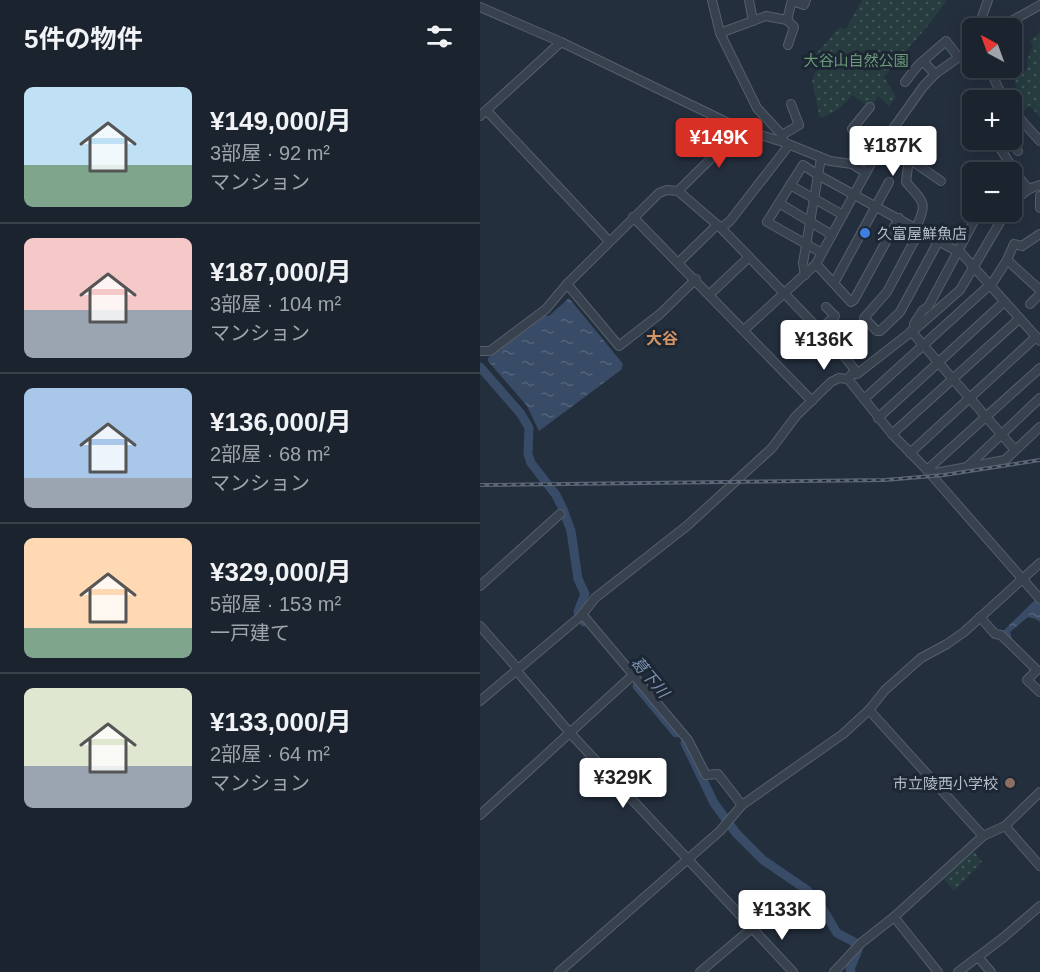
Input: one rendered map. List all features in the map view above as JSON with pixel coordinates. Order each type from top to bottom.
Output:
[{"type":"street","points":[[712,0],[720,33],[757,108],[785,141]]},
{"type":"street","points":[[749,0],[753,21]]},
{"type":"street","points":[[787,20],[792,1],[804,5],[806,0]]},
{"type":"street","points":[[982,18],[988,0]]},
{"type":"street","points":[[1018,18],[1040,6]]},
{"type":"street","points":[[480,7],[561,42],[741,129],[785,141],[821,158],[852,164],[866,173]]},
{"type":"street","points":[[720,33],[766,16],[787,20],[794,27],[788,45]]},
{"type":"street","points":[[905,82],[916,67],[946,41],[959,58]]},
{"type":"street","points":[[561,42],[484,113],[609,241]]},
{"type":"street","points":[[744,330],[816,264],[877,150],[891,130],[935,74],[962,56]]},
{"type":"street","points":[[923,61],[935,74]]},
{"type":"street","points":[[679,262],[719,227],[730,221],[799,124],[791,104]]},
{"type":"street","points":[[870,107],[852,129],[877,150]]},
{"type":"street","points":[[1022,123],[1040,141]]},
{"type":"street","points":[[678,191],[741,129]]},
{"type":"street","points":[[891,130],[905,140],[909,159],[906,182],[923,201],[924,212],[887,292],[860,321],[880,331],[900,312],[939,240]]},
{"type":"street","points":[[852,164],[861,162],[877,150]]},
{"type":"street","points":[[1001,150],[1014,172],[1029,189]]},
{"type":"street","points":[[805,275],[803,263],[821,158]]},
{"type":"street","points":[[909,159],[941,181]]},
{"type":"street","points":[[822,253],[767,222],[803,165],[818,176],[958,251],[1038,339],[910,453]]},
{"type":"street","points":[[834,283],[889,182]]},
{"type":"street","points":[[790,185],[843,215]]},
{"type":"street","points":[[1022,194],[1040,185]]},
{"type":"street","points":[[480,351],[490,351],[546,309],[567,284],[633,217],[659,194],[667,190],[678,191],[749,257],[854,367],[855,370],[850,376]]},
{"type":"street","points":[[1040,196],[1040,208]]},
{"type":"street","points":[[778,203],[832,235]]},
{"type":"street","points":[[633,217],[696,279],[812,401]]},
{"type":"street","points":[[816,264],[851,302],[899,218]]},
{"type":"street","points":[[974,222],[913,329],[939,363],[1015,450]]},
{"type":"street","points":[[480,701],[582,614],[595,598],[688,525],[772,448],[796,416],[831,382],[857,374],[960,290],[1000,222]]},
{"type":"street","points":[[864,399],[989,286],[1007,260],[1014,244],[1022,246],[1040,234]]},
{"type":"street","points":[[710,294],[749,257]]},
{"type":"street","points":[[1007,260],[1040,292],[1030,304]]},
{"type":"street","points":[[567,284],[619,346],[660,314],[696,279]]},
{"type":"street","points":[[878,418],[1004,302]]},
{"type":"street","points":[[801,340],[835,316],[826,307]]},
{"type":"street","points":[[892,434],[1019,319]]},
{"type":"street","points":[[928,471],[1040,368]]},
{"type":"street","points":[[850,376],[878,418],[1040,598]]},
{"type":"street","points":[[966,467],[1040,398]]},
{"type":"street","points":[[928,471],[935,473],[1005,459],[1040,427]]},
{"type":"street","points":[[480,586],[560,514]]},
{"type":"street","points":[[559,972],[720,831],[742,805],[843,734],[869,710],[885,690],[921,658],[947,644],[1040,563]]},
{"type":"street","points":[[582,614],[688,740],[706,775],[718,774],[742,805]]},
{"type":"street","points":[[980,617],[995,634],[1001,635],[1037,670],[1027,680],[1040,692]]},
{"type":"street","points":[[480,626],[570,733],[793,972]]},
{"type":"street","points":[[480,815],[633,675]]},
{"type":"street","points":[[869,710],[983,837]]},
{"type":"street","points":[[834,972],[858,946],[894,917],[983,837],[1005,826],[1038,797]]},
{"type":"street","points":[[1005,826],[1040,866]]},
{"type":"street","points":[[958,972],[1040,906]]},
{"type":"street","points":[[894,917],[938,972]]},
{"type":"street","points":[[700,972],[752,928]]},
{"type":"street","points":[[978,957],[991,972]]},
{"type":"green space","name":"大谷山自然公園","points":[[862,0],[947,0],[884,77],[896,97],[889,106],[878,96],[871,108],[852,95],[838,110],[820,118],[812,82],[818,65],[814,62],[816,54],[839,28],[846,29]]},
{"type":"green space","points":[[1040,33],[1040,117],[1030,106],[1022,113],[1022,90],[1014,90],[1017,88],[1014,79],[1022,78],[1022,73],[1027,69],[1028,58],[1033,46],[1030,40]]},
{"type":"green space","points":[[972,849],[982,862],[954,891],[942,877]]},
{"type":"water","points":[[569,298],[623,364],[621,370],[539,431],[527,406],[488,361],[488,358],[543,315],[549,316]]},
{"type":"water","points":[[1037,598],[1040,602],[1040,622],[1028,617],[1010,632],[1013,642],[1003,631]]},
{"type":"waterway","name":"葛下川","points":[[480,367],[521,414],[529,428],[528,454],[531,463],[556,495],[563,509],[571,531],[578,579],[585,594],[578,612],[584,622]]},
{"type":"waterway","name":"葛下川","points":[[637,686],[676,733]]},
{"type":"waterway","name":"葛下川","points":[[685,743],[714,803],[736,833],[763,860],[807,890],[820,904],[837,933],[856,943],[858,950],[850,969],[851,972]]},
{"type":"railway","points":[[480,485],[885,480],[944,475],[1040,460]]},
{"type":"place","name":"久富屋鮮魚店","points":[[865,233]]},
{"type":"place","name":"市立陵西小学校","points":[[1010,783]]},
{"type":"district","name":"大谷","points":[[662,338]]}]
